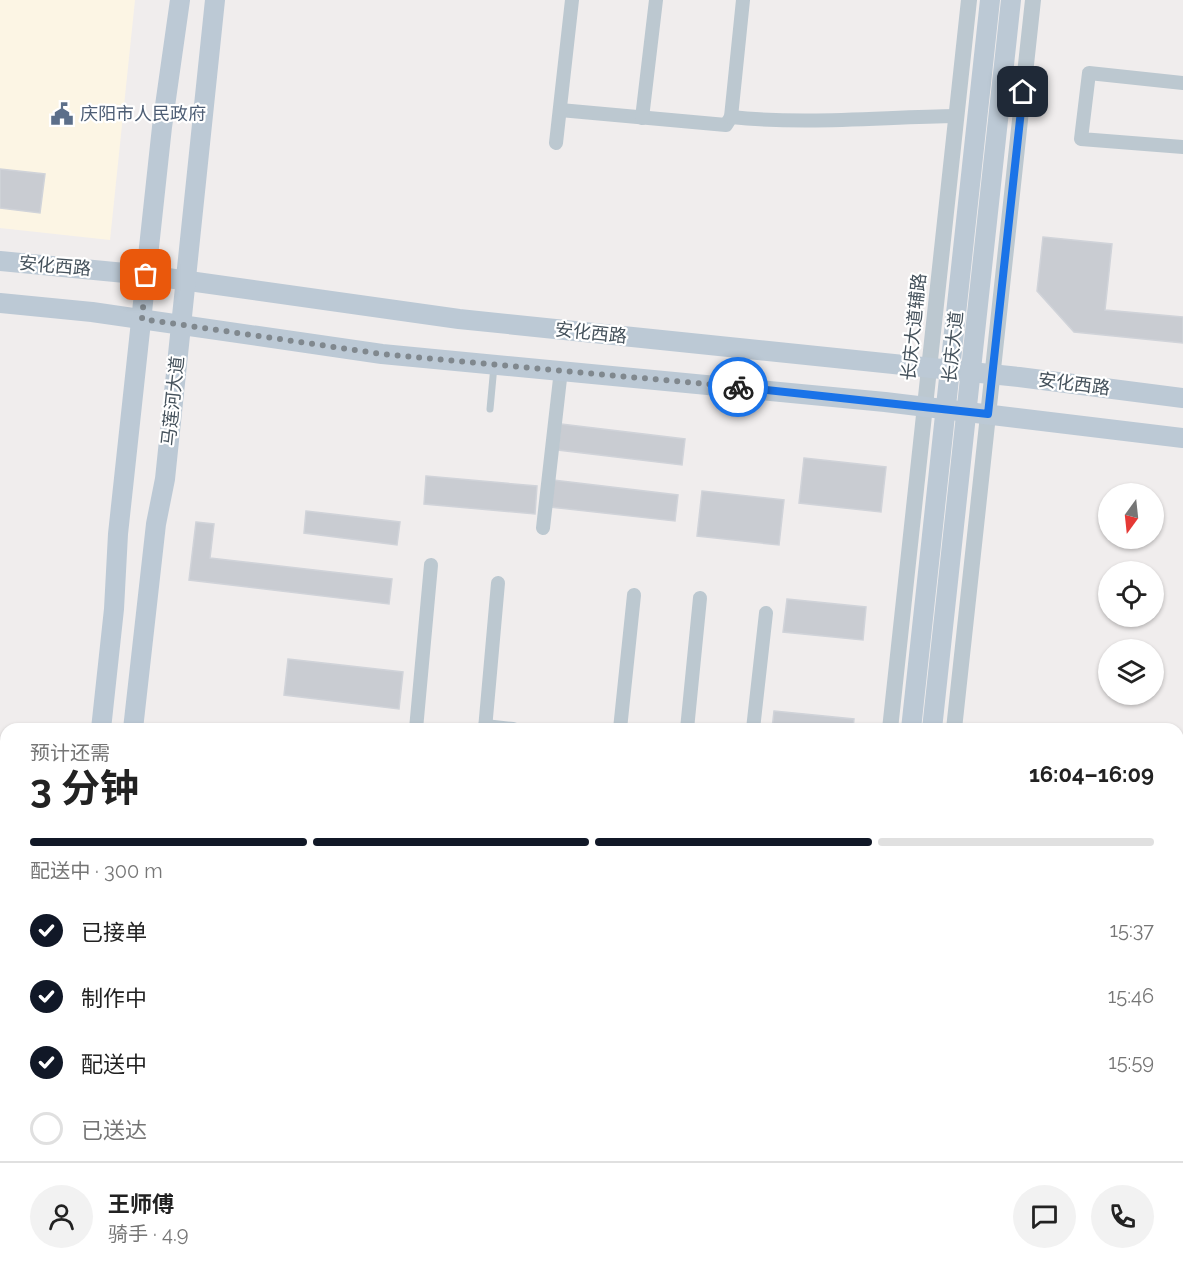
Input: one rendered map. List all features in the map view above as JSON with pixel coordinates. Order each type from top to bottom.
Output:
[{"type":"main road","points":[[102,723],[114,609],[118,534],[162,127],[180,0]]},
{"type":"main road","name":"马莲河大道","points":[[134,723],[156,524],[165,479],[215,0]]},
{"type":"main road","name":"长庆大道","points":[[912,723],[990,0]]},
{"type":"main road","name":"长庆大道","points":[[933,723],[1011,0]]},
{"type":"main road","name":"安化西路","points":[[0,261],[146,275],[459,320],[950,370],[1183,398]]},
{"type":"main road","points":[[0,303],[181,324],[382,354],[494,363],[946,409],[1183,438]]},
{"type":"street","points":[[556,143],[572,0]]},
{"type":"street","points":[[642,118],[656,0]]},
{"type":"street","points":[[560,110],[726,125],[731,117],[743,0]]},
{"type":"street","name":"长庆大道辅路","points":[[891,723],[969,0]]},
{"type":"street","points":[[955,723],[1033,0]]},
{"type":"street","points":[[1183,83],[1089,73],[1081,139],[1183,147]]},
{"type":"street","points":[[731,117],[772,121],[842,121],[957,116]]},
{"type":"street","points":[[543,528],[561,370]]},
{"type":"street","points":[[418,723],[431,565]]},
{"type":"street","points":[[485,723],[498,583]]},
{"type":"street","points":[[621,723],[634,595]]},
{"type":"street","points":[[688,723],[700,598]]},
{"type":"street","points":[[754,723],[765,613]]},
{"type":"lane","points":[[490,409],[494,363]]},
{"type":"shaded area","name":"庆阳市人民政府","points":[[0,0],[135,0],[110,240],[0,228]]},
{"type":"building","points":[[0,169],[45,174],[40,213],[0,208]]},
{"type":"building","points":[[1043,237],[1112,244],[1105,310],[1183,317],[1183,343],[1074,332],[1037,291]]},
{"type":"building","points":[[561,424],[685,439],[682,465],[558,450]]},
{"type":"building","points":[[804,458],[886,467],[881,512],[799,503]]},
{"type":"building","points":[[426,476],[537,486],[535,514],[424,504]]},
{"type":"building","points":[[553,480],[678,495],[675,521],[550,507]]},
{"type":"building","points":[[702,491],[784,500],[779,545],[697,536]]},
{"type":"building","points":[[306,511],[400,522],[397,545],[304,533]]},
{"type":"building","points":[[196,522],[214,524],[210,558],[392,579],[389,604],[189,580]]},
{"type":"building","points":[[787,599],[866,607],[863,640],[783,632]]},
{"type":"building","points":[[288,659],[403,672],[399,709],[284,695]]},
{"type":"building","points":[[774,711],[854,719],[854,723],[773,723]]},
{"type":"way so far","points":[[146,275],[142,319],[382,354],[738,387]]},
{"type":"place","name":"庆阳市人民政府","points":[[62,114]]},
{"type":"route","points":[[738,387],[988,414],[1023,92]]}]
